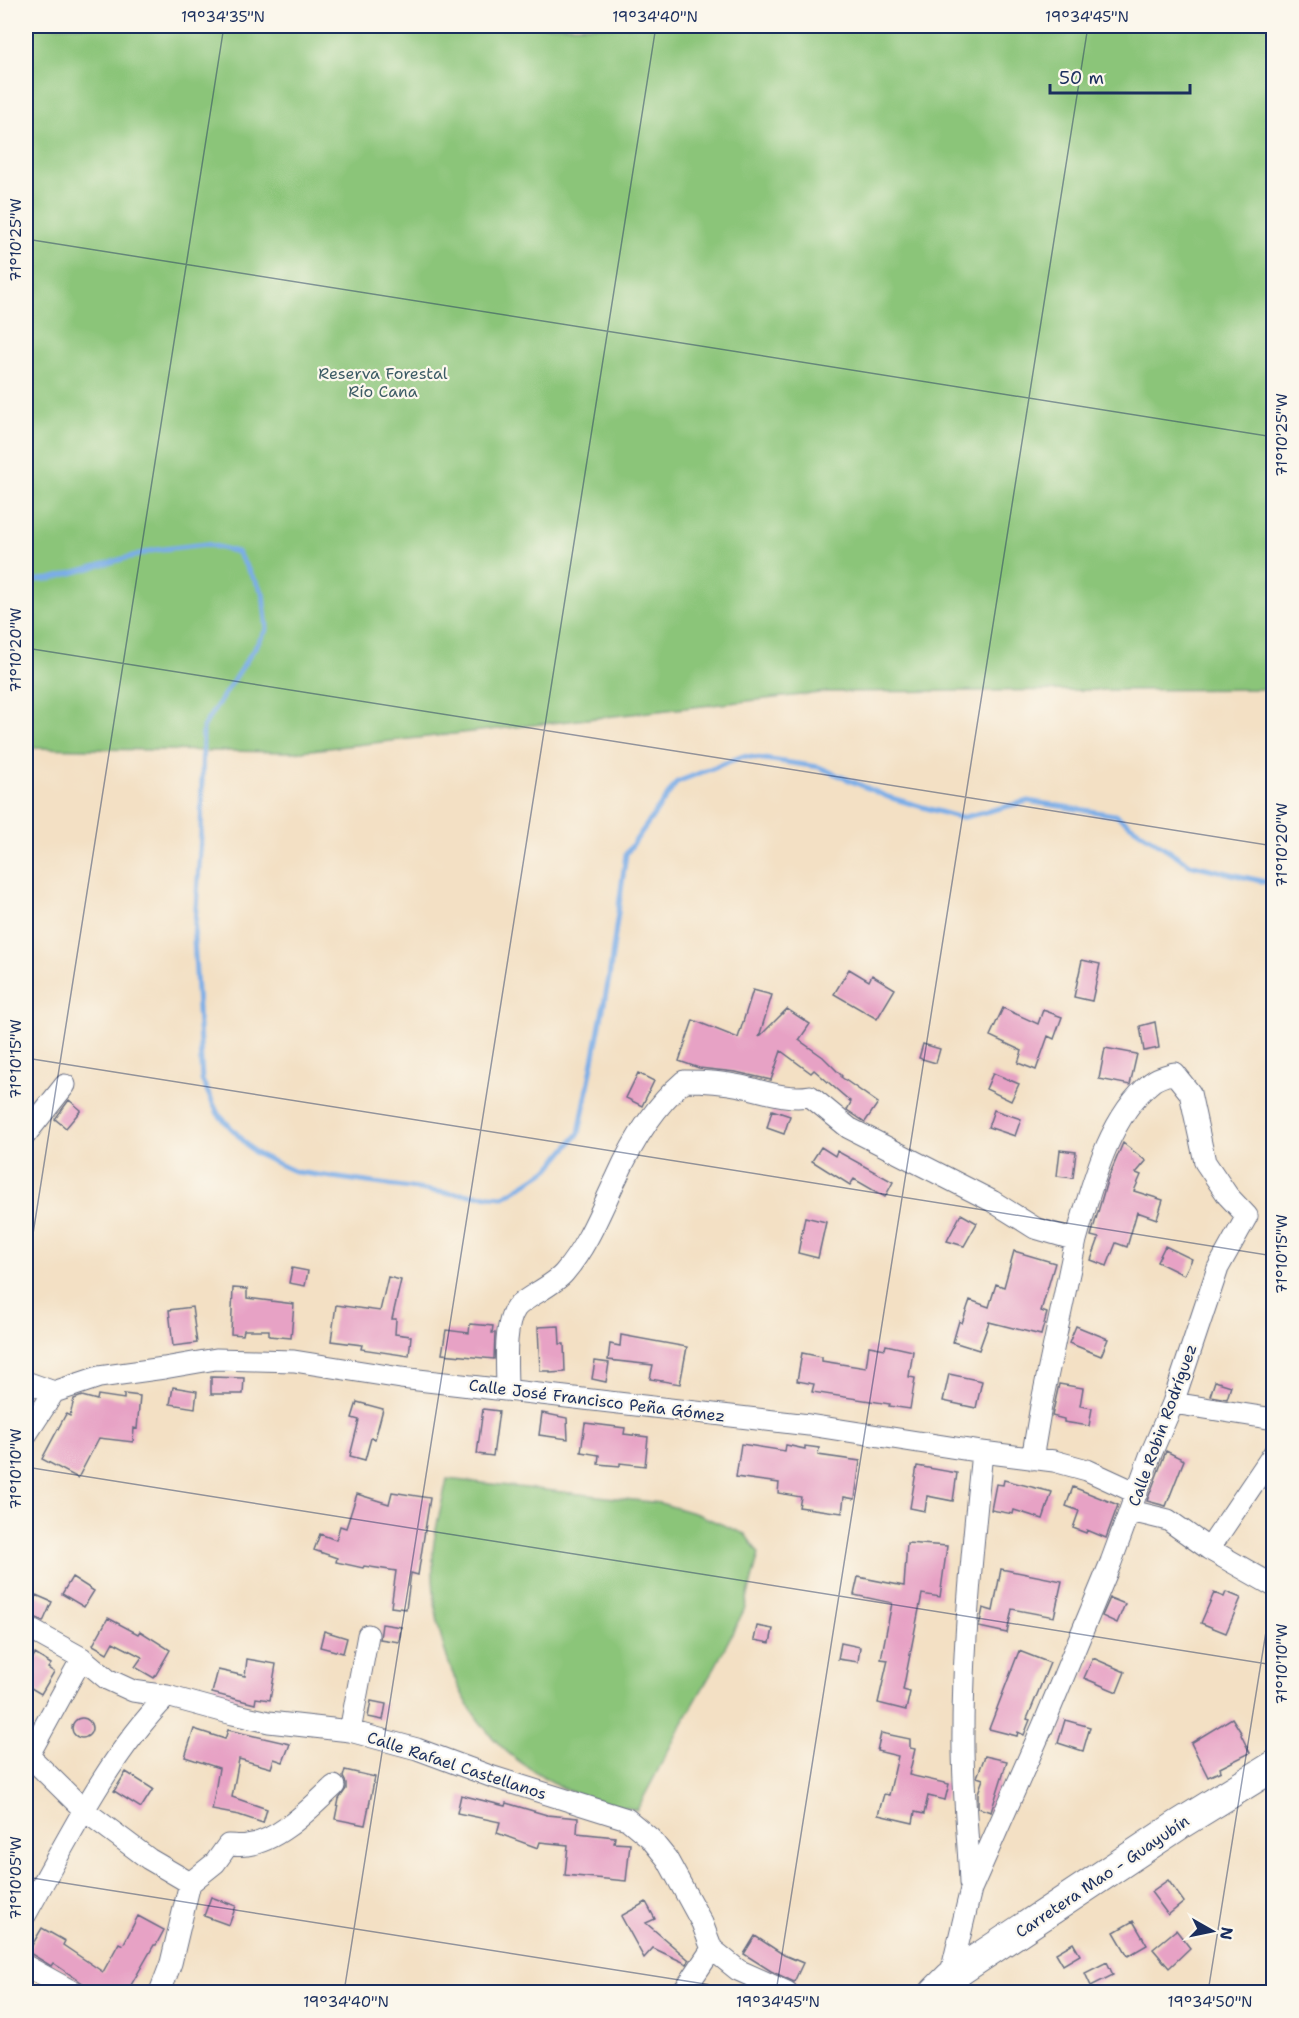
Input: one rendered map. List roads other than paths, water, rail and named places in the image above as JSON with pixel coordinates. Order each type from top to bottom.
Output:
[{"type":"main road","name":"Carretera Mao - Guayubín","points":[[942,1985],[1180,1824],[1274,1766]]},
{"type":"street","name":"Calle Robin Rodríguez","points":[[942,1985],[970,1889],[1043,1726],[1111,1562],[1150,1456],[1173,1403],[1218,1268],[1247,1216],[1228,1196],[1205,1162],[1190,1093],[1174,1073],[1154,1080],[1131,1104],[1105,1150],[1076,1240]]},
{"type":"street","points":[[507,1389],[509,1326],[516,1308],[563,1274],[596,1226],[617,1176],[645,1125],[665,1097],[684,1081],[709,1081],[794,1099],[810,1096],[849,1128],[992,1201],[1035,1228],[1076,1240],[1032,1459]]},
{"type":"street","points":[[26,1134],[64,1085]]},
{"type":"street","name":"Calle José Francisco Peña Gómez","points":[[54,1392],[99,1377],[216,1359],[294,1361],[401,1378],[809,1425],[1054,1461],[1087,1470],[1134,1502],[1168,1520],[1209,1549],[1274,1586]]},
{"type":"street","points":[[26,1382],[54,1392],[26,1435]]},
{"type":"street","points":[[1173,1403],[1274,1419]]},
{"type":"street","points":[[970,1889],[963,1693],[971,1562],[982,1452]]},
{"type":"street","points":[[1209,1549],[1274,1453]]},
{"type":"street","name":"Calle Rafael Castellanos","points":[[26,1627],[82,1658],[107,1679],[134,1691],[167,1696],[268,1722],[350,1731],[417,1749],[490,1776],[627,1820],[650,1838],[667,1859],[702,1923],[712,1949],[738,1970],[787,1992]]},
{"type":"street","points":[[350,1731],[368,1635]]},
{"type":"street","points":[[82,1658],[26,1756],[85,1811],[149,1859],[190,1883]]},
{"type":"street","points":[[26,1914],[119,1754],[147,1717],[167,1696]]},
{"type":"street","points":[[160,1992],[171,1963],[190,1883],[215,1863],[228,1845],[249,1845],[276,1835],[303,1816],[334,1786]]},
{"type":"street","points":[[683,1992],[712,1949]]},
{"type":"street","points":[[26,1966],[73,1992]]},
{"type":"waterway","points":[[26,581],[50,579],[155,550],[206,544],[237,552],[263,593],[267,629],[203,727],[201,836],[194,938],[202,1080],[218,1114],[255,1153],[296,1172],[446,1193],[504,1197],[549,1169],[579,1133],[609,978],[626,854],[677,782],[743,756],[819,767],[888,797],[961,818],[1028,801],[1115,815],[1189,864],[1274,884]]},
{"type":"park label","name":"Reserva Forestal Río Cana","points":[[383,382]]}]
